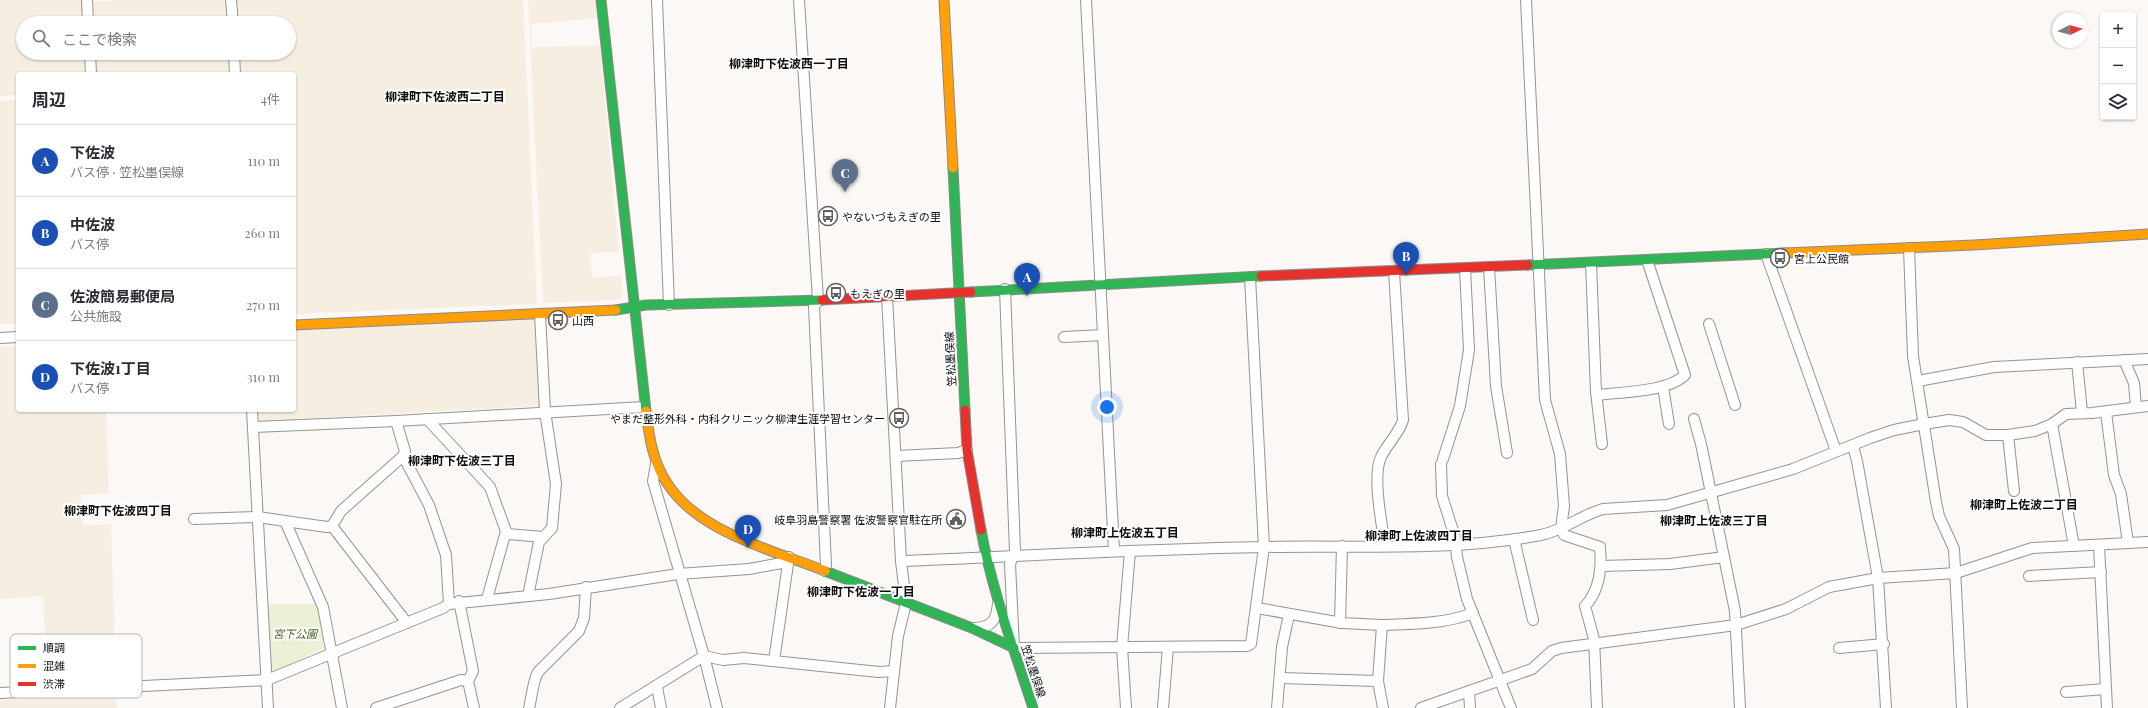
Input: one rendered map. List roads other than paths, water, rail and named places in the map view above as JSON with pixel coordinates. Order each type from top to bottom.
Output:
[{"type":"street","points":[[87,0],[88,16]]},
{"type":"street","points":[[232,0],[233,16]]},
{"type":"street","points":[[602,0],[644,406],[649,438],[656,464],[670,490],[696,515],[729,533],[788,559],[825,571],[972,628],[1014,648],[1247,646],[1251,644],[1264,547],[1250,278]]},
{"type":"street","points":[[657,0],[669,305]]},
{"type":"street","points":[[799,0],[818,300],[814,307],[826,565],[825,571]]},
{"type":"street","name":"笠松墨俣線","points":[[944,0],[967,450],[986,558],[998,602],[1033,708]]},
{"type":"street","points":[[1086,0],[1114,551]]},
{"type":"street","points":[[1526,0],[1545,400],[1560,454],[1564,506],[1561,528],[1564,535],[1600,547],[1602,566],[1594,596],[1585,606],[1594,644],[1597,708]]},
{"type":"street","points":[[90,60],[91,72]]},
{"type":"street","points":[[234,60],[235,72]]},
{"type":"street","points":[[296,325],[619,310],[634,307],[669,305],[818,300],[1005,289],[1909,248],[2148,234]]},
{"type":"street","points":[[1909,248],[1913,356],[1936,502],[1939,516],[1954,549],[1962,708]]},
{"type":"street","points":[[1766,254],[1836,451]]},
{"type":"street","points":[[1597,395],[1663,387],[1681,379],[1685,375],[1647,260]]},
{"type":"street","points":[[1591,263],[1597,395],[1602,444]]},
{"type":"street","points":[[1489,267],[1496,386],[1507,453]]},
{"type":"street","points":[[1465,268],[1469,350],[1460,406],[1442,462],[1442,496],[1455,537],[1458,564],[1473,613],[1511,708]]},
{"type":"street","points":[[1385,546],[1379,504],[1378,464],[1401,428],[1403,420],[1394,271]]},
{"type":"street","points":[[1005,289],[1015,551],[1010,564],[1014,648]]},
{"type":"street","points":[[887,296],[902,561],[906,603],[898,636],[890,708]]},
{"type":"street","points":[[528,596],[539,542],[552,528],[556,484],[545,411],[540,314]]},
{"type":"street","points":[[1709,324],[1735,405]]},
{"type":"street","points":[[1064,337],[1104,335]]},
{"type":"street","points":[[0,338],[16,337]]},
{"type":"street","points":[[1918,381],[1994,367],[2148,359]]},
{"type":"street","points":[[2124,360],[2134,383],[2136,407]]},
{"type":"street","points":[[2077,362],[2082,412]]},
{"type":"street","points":[[1663,387],[1669,424]]},
{"type":"street","points":[[252,427],[396,421],[644,406]]},
{"type":"street","points":[[902,561],[1013,557],[1114,551],[1264,547],[1456,545],[1514,539],[1543,535],[1593,512],[1603,509],[1667,505],[1793,469],[1814,462],[1836,451],[1894,430],[1949,420],[1963,422],[1986,435],[2008,435],[2035,431],[2052,424],[2066,414],[2106,412],[2148,406]]},
{"type":"street","points":[[252,412],[268,708]]},
{"type":"street","points":[[2106,412],[2114,475],[2121,494],[2128,543]]},
{"type":"street","points":[[1694,418],[1711,492],[1736,625],[1740,708]]},
{"type":"street","points":[[427,419],[490,487],[507,534],[543,537]]},
{"type":"street","points":[[194,519],[258,517],[326,528],[332,526],[341,511],[403,456],[405,451],[396,421]]},
{"type":"street","points":[[2052,424],[2074,546]]},
{"type":"street","points":[[2008,435],[2014,491]]},
{"type":"street","points":[[1853,446],[1878,578],[1884,644],[1886,708]]},
{"type":"street","points":[[896,456],[958,453],[967,450]]},
{"type":"street","points":[[403,456],[429,505],[446,555],[454,602],[473,671],[468,681],[474,708]]},
{"type":"street","points":[[656,464],[652,481],[678,574],[704,656],[717,708]]},
{"type":"street","points":[[285,521],[323,607],[330,652],[342,708]]},
{"type":"street","points":[[332,526],[406,623]]},
{"type":"street","points":[[487,599],[506,531]]},
{"type":"street","points":[[1514,539],[1533,620]]},
{"type":"street","points":[[1421,708],[1532,668],[1552,651],[1560,648],[1736,625],[1786,609],[1829,587],[1878,578],[1956,574],[2032,548],[2148,543]]},
{"type":"street","points":[[2099,545],[2107,708]]},
{"type":"street","points":[[1340,623],[1342,546]]},
{"type":"street","points":[[1126,708],[1122,647],[1130,551]]},
{"type":"street","points":[[1602,566],[1670,564],[1724,557]]},
{"type":"street","points":[[142,686],[267,680],[330,652],[406,623],[454,602],[528,596],[678,574],[741,569],[788,559]]},
{"type":"street","points":[[774,661],[788,559]]},
{"type":"street","points":[[2029,576],[2101,572]]},
{"type":"street","points":[[529,708],[534,688],[534,678],[538,672],[579,631],[584,618],[586,588]]},
{"type":"street","points":[[972,628],[985,628],[991,624],[997,616],[998,602]]},
{"type":"street","points":[[1257,608],[1340,623],[1382,625],[1419,624],[1462,618],[1473,613]]},
{"type":"street","points":[[1277,708],[1281,678],[1282,647],[1289,615]]},
{"type":"street","points":[[1382,625],[1378,681],[1383,708]]},
{"type":"street","points":[[1839,648],[1884,644]]},
{"type":"street","points":[[1163,708],[1168,647]]},
{"type":"street","points":[[620,708],[704,656],[723,660],[744,658],[879,672],[894,670]]},
{"type":"street","points":[[1281,678],[1378,681]]},
{"type":"street","points":[[376,708],[461,680],[468,681]]},
{"type":"street","points":[[657,686],[661,708]]},
{"type":"street","points":[[2066,692],[2106,689]]},
{"type":"street","points":[[1469,691],[1470,708]]},
{"type":"street","points":[[0,693],[10,693]]},
{"type":"place","name":"佐波簡易郵便局","points":[[845,192]]},
{"type":"place","name":"やないづもえぎの里","points":[[828,216]]},
{"type":"place","name":"宮上公民館","points":[[1780,258]]},
{"type":"place","name":"中佐波","points":[[1406,275]]},
{"type":"place","name":"もえぎの里","points":[[836,293]]},
{"type":"place","name":"下佐波","points":[[1027,296]]},
{"type":"place","name":"山西","points":[[558,320]]},
{"type":"place","name":"やまだ整形外科・内科クリニック柳津生涯学習センター","points":[[899,418]]},
{"type":"place","name":"岐阜羽島警察署 佐波警察官駐在所","points":[[956,519]]},
{"type":"place","name":"下佐波1丁目","points":[[748,548]]},
{"type":"district","name":"柳津町下佐波西一丁目","points":[[789,63]]},
{"type":"district","name":"柳津町下佐波西二丁目","points":[[445,96]]},
{"type":"district","name":"柳津町下佐波三丁目","points":[[462,460]]},
{"type":"district","name":"柳津町上佐波二丁目","points":[[2024,504]]},
{"type":"district","name":"柳津町下佐波四丁目","points":[[118,510]]},
{"type":"district","name":"柳津町上佐波三丁目","points":[[1714,520]]},
{"type":"district","name":"柳津町上佐波五丁目","points":[[1125,532]]},
{"type":"district","name":"柳津町上佐波四丁目","points":[[1419,535]]},
{"type":"district","name":"柳津町下佐波一丁目","points":[[861,591]]},
{"type":"park label","name":"宮下公園","points":[[295,633]]}]
